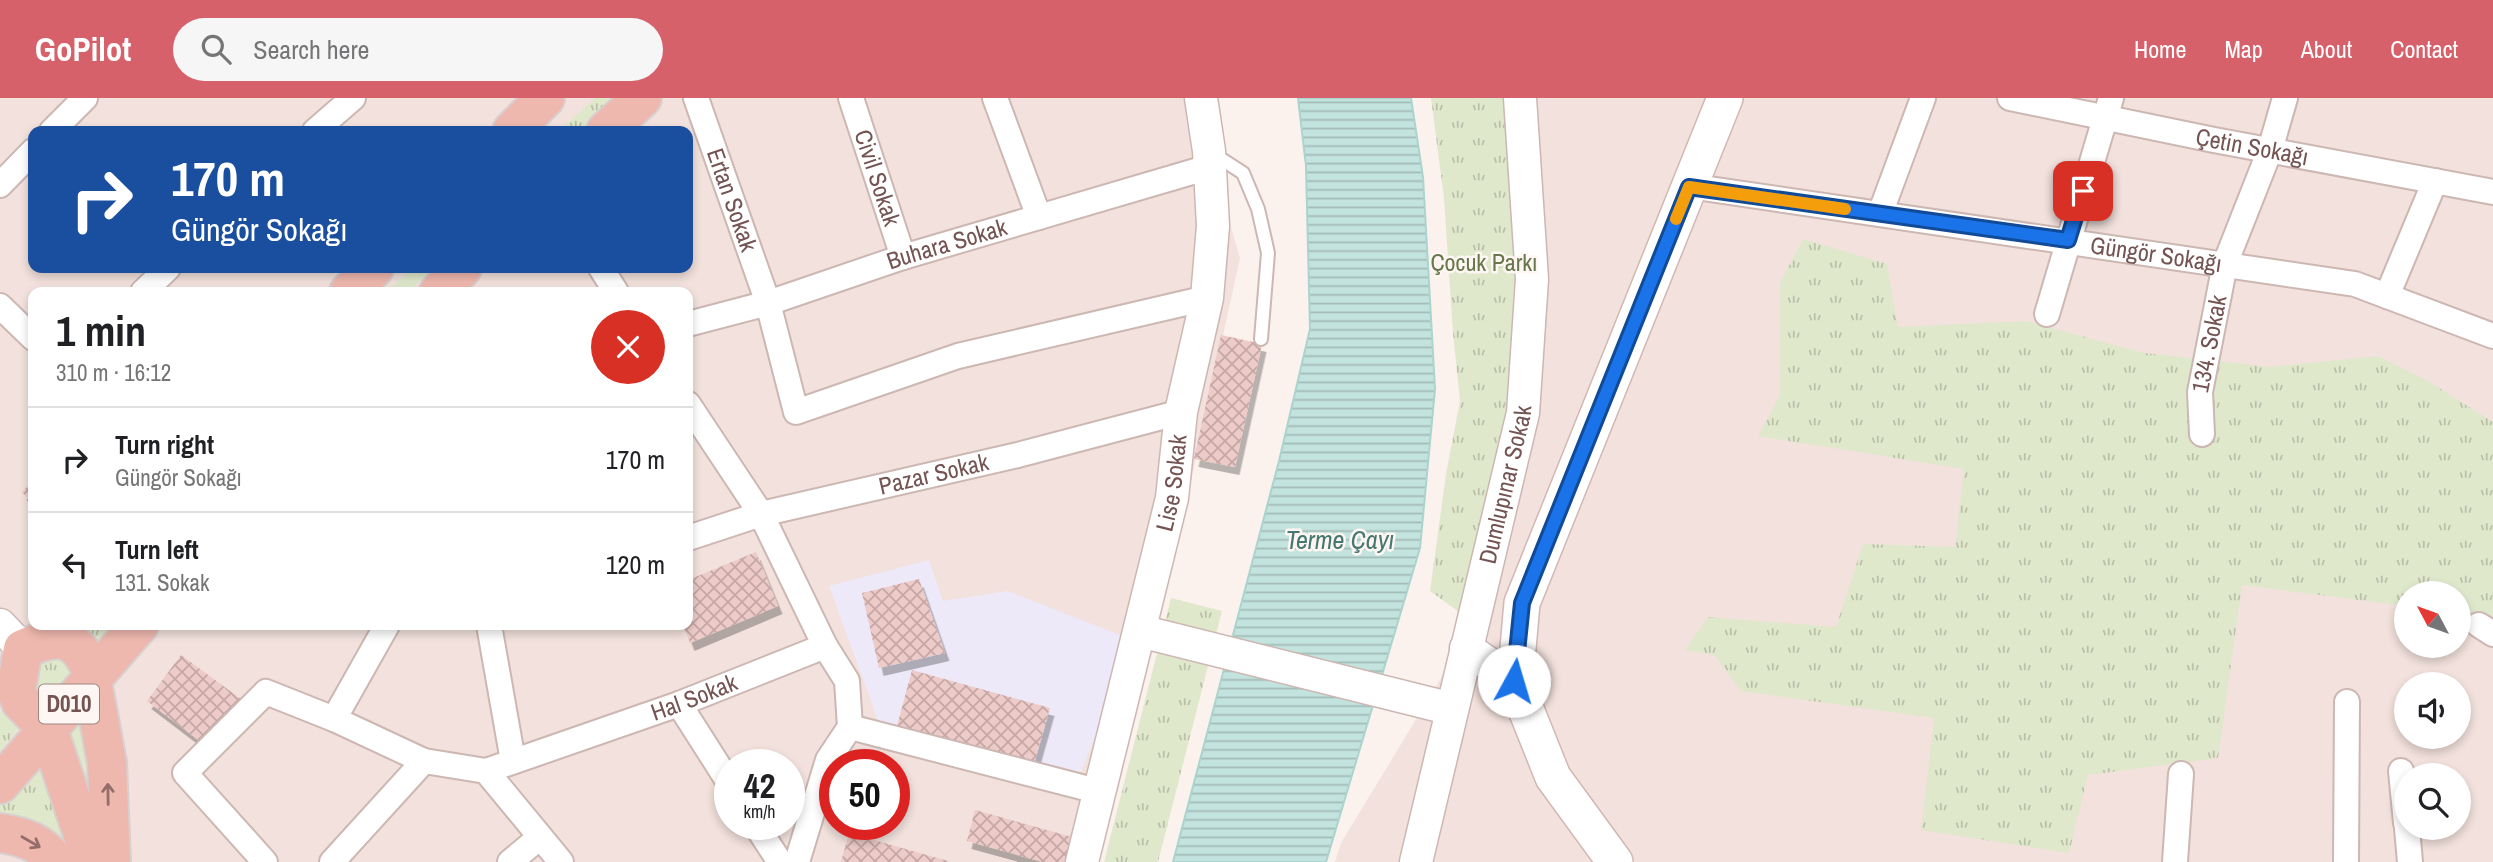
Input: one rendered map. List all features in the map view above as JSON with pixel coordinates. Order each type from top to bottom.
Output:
[{"type":"highway","points":[[517,126],[545,98]]},
{"type":"highway","points":[[612,126],[642,98]]},
{"type":"highway","points":[[354,287],[369,273]]},
{"type":"highway","points":[[444,287],[457,273]]},
{"type":"highway","name":"D010","points":[[0,784],[135,630]]},
{"type":"highway","points":[[92,862],[48,729],[21,702],[16,690],[17,644],[56,638],[69,641],[82,651],[89,665],[107,763],[111,862]]},
{"type":"highway","points":[[0,833],[24,837],[49,853],[57,862]]},
{"type":"main road","points":[[1615,862],[1553,777],[1514,681],[1522,603],[1725,98]]},
{"type":"street","points":[[57,126],[85,98]]},
{"type":"street","points":[[321,126],[353,98]]},
{"type":"street","name":"Ertan Sokak","points":[[696,98],[768,303],[796,412],[958,356],[1207,298]]},
{"type":"street","name":"Civil Sokak","points":[[851,98],[903,257]]},
{"type":"street","points":[[995,98],[1039,217]]},
{"type":"street","name":"Lise Sokak","points":[[1082,862],[1172,498],[1181,412],[1207,298],[1213,226],[1209,159],[1201,98]]},
{"type":"street","name":"Dumlupınar Sokak","points":[[1416,862],[1523,413],[1532,279],[1520,98]]},
{"type":"street","points":[[1880,214],[1923,98]]},
{"type":"street","name":"Çetin Sokağı","points":[[2010,98],[2109,108],[2270,150],[2493,192]]},
{"type":"street","name":"134. Sokak","points":[[2202,434],[2200,392],[2225,264],[2270,150],[2285,98]]},
{"type":"street","points":[[2047,314],[2109,108]]},
{"type":"street","points":[[0,185],[28,156]]},
{"type":"street","name":"Buhara Sokak","points":[[693,323],[768,303],[903,257],[1039,217],[1209,159]]},
{"type":"street","points":[[2387,296],[2435,181]]},
{"type":"street","name":"Güngör Sokağı","points":[[1689,187],[2068,240],[2355,284],[2493,336]]},
{"type":"street","points":[[148,287],[163,273]]},
{"type":"street","points":[[0,306],[28,333]]},
{"type":"street","points":[[693,412],[761,514],[825,646],[847,681],[850,727],[828,760],[797,862]]},
{"type":"street","name":"Pazar Sokak","points":[[693,536],[761,514],[1018,455],[1181,412]]},
{"type":"street","points":[[334,719],[384,630]]},
{"type":"street","points":[[490,630],[513,761]]},
{"type":"street","points":[[1140,631],[1452,709]]},
{"type":"street","name":"Hal Sokak","points":[[265,862],[185,773],[267,692],[334,719],[424,761],[486,771],[679,704],[825,646]]},
{"type":"street","points":[[1466,648],[1514,681]]},
{"type":"street","points":[[2346,862],[2347,702]]},
{"type":"street","points":[[679,704],[714,759]]},
{"type":"street","points":[[850,727],[1101,792]]},
{"type":"street","points":[[332,862],[424,761]]},
{"type":"street","points":[[486,771],[561,862]]},
{"type":"street","points":[[2175,862],[2181,774]]},
{"type":"street","points":[[510,862],[540,837]]},
{"type":"street","points":[[766,840],[780,862]]},
{"type":"street","points":[[2408,840],[2410,862]]},
{"type":"lane","points":[[1209,159],[1243,173],[1258,209],[1268,253],[1261,339]]},
{"type":"shaded area","points":[[0,98],[1193,98],[1240,258],[1182,522],[1083,862],[0,862]]},
{"type":"shaded area","points":[[1497,98],[2493,98],[2493,862],[1335,862],[1341,843],[1474,624]]},
{"type":"shaded area","points":[[929,560],[943,601],[1008,591],[1125,637],[1103,717],[1081,772],[879,723],[829,586]]},
{"type":"green space","points":[[595,98],[617,98],[585,126],[564,126]]},
{"type":"green space","name":"Çocuk Parkı","points":[[1431,98],[1511,98],[1522,328],[1481,628],[1430,591],[1446,474],[1460,401],[1444,198]]},
{"type":"green space","points":[[1803,239],[1887,264],[1898,327],[2026,321],[2144,353],[2270,367],[2378,356],[2428,381],[2493,422],[2493,617],[2471,614],[2471,581],[2394,581],[2394,604],[2242,585],[2218,758],[2088,775],[2069,853],[1921,830],[1934,718],[1741,691],[1714,655],[1685,650],[1708,617],[1836,627],[1863,544],[1955,547],[1964,469],[1758,436],[1780,395],[1780,283]]},
{"type":"green space","points":[[407,273],[428,273],[414,287],[391,287]]},
{"type":"green space","points":[[1171,598],[1222,611],[1158,862],[1104,862]]},
{"type":"green space","points":[[79,630],[108,630],[92,648]]},
{"type":"green space","points":[[50,653],[71,663],[70,673],[52,696],[42,697],[28,678]]},
{"type":"green space","points":[[92,679],[92,862],[0,833],[0,784]]},
{"type":"green space","points":[[5,706],[24,722],[0,751],[0,712]]},
{"type":"water","name":"Terme Çayı","points":[[1298,98],[1411,98],[1423,177],[1435,389],[1420,548],[1326,862],[1173,862],[1279,461],[1310,329],[1306,166]]},
{"type":"building","points":[[1221,335],[1262,344],[1235,467],[1194,459]]},
{"type":"building","points":[[28,486],[28,499],[22,492]]},
{"type":"building","points":[[756,552],[778,606],[690,643],[685,630],[693,630],[693,578]]},
{"type":"building","points":[[919,579],[945,653],[879,668],[862,593]]},
{"type":"building","points":[[181,655],[241,699],[206,746],[147,701]]},
{"type":"building","points":[[912,670],[1050,708],[1034,764],[897,726]]},
{"type":"building","points":[[975,810],[1072,837],[1065,862],[1043,862],[967,841]]},
{"type":"building","points":[[847,840],[874,840],[948,861],[948,862],[841,862]]},
{"type":"slow traffic","points":[[1676,219],[1689,187],[1845,209]]},
{"type":"route","points":[[1514,681],[1522,603],[1689,187],[2068,240],[2083,191]]}]
